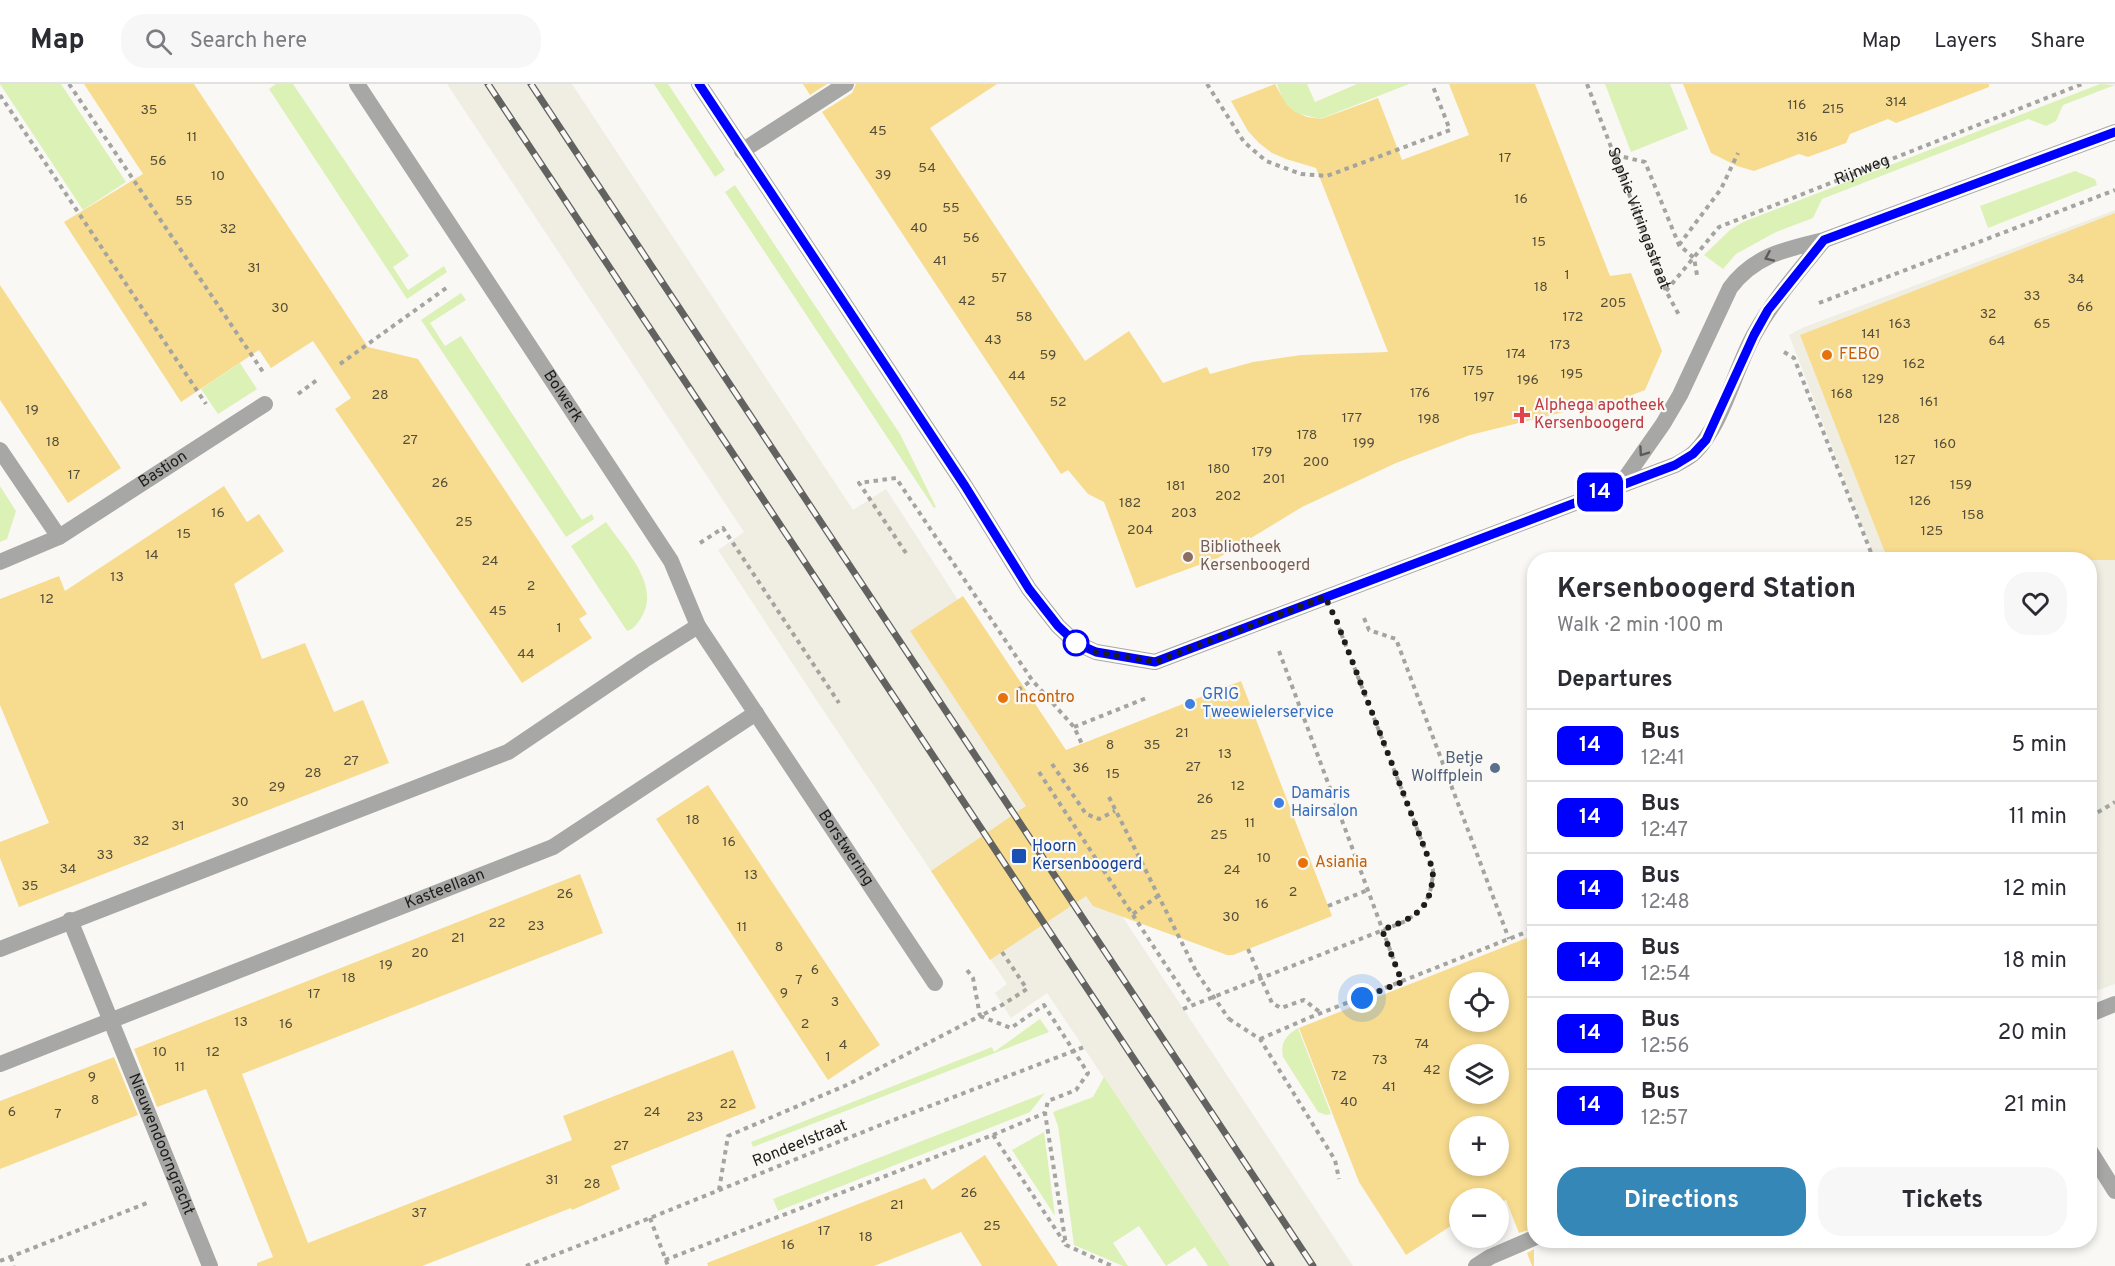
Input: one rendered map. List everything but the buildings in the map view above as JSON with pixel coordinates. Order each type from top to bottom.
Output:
[{"type":"street","name":"Bolwerk","points":[[357,84],[671,561],[698,626],[756,713]]},
{"type":"street","points":[[699,84],[965,486],[1029,589],[1058,626],[1076,643],[1096,652],[1155,662],[1675,465],[1693,454],[1706,440],[1754,335],[1768,310],[1824,240]]},
{"type":"street","points":[[742,151],[846,84]]},
{"type":"street","points":[[1621,484],[1663,424],[1680,394],[1730,288],[1740,274],[1753,264],[1784,250],[1824,240],[2115,132]]},
{"type":"street","name":"Bastion","points":[[0,561],[59,537],[265,404]]},
{"type":"street","points":[[0,450],[59,537]]},
{"type":"street","points":[[0,949],[508,752],[698,626]]},
{"type":"street","name":"Borstwering","points":[[756,713],[935,983]]},
{"type":"street","name":"Kasteellaan","points":[[0,1064],[553,847],[756,713]]},
{"type":"street","points":[[70,920],[111,1020]]},
{"type":"street","points":[[2097,1011],[2115,1004]]},
{"type":"street","name":"Nieuwendoorngracht","points":[[111,1020],[210,1266]]},
{"type":"street","points":[[2097,1162],[2115,1191]]},
{"type":"street","points":[[1476,1266],[1490,1257],[1527,1241]]},
{"type":"path","points":[[69,84],[264,374]]},
{"type":"path","points":[[1207,84],[1244,142],[1266,162],[1301,174],[1327,176],[1450,130],[1432,84]]},
{"type":"path","name":"Sophie Vitringastraat","points":[[1587,84],[1666,291],[1689,333],[1702,346]]},
{"type":"path","name":"Rijnweg","points":[[1666,291],[1719,227],[2082,84]]},
{"type":"path","points":[[0,94],[224,429]]},
{"type":"path","points":[[1680,244],[1721,189],[1737,153]]},
{"type":"path","points":[[1614,155],[1645,162],[1664,212],[1680,244],[1694,258],[1704,306],[1716,316]]},
{"type":"path","points":[[1811,306],[2115,189]]},
{"type":"path","points":[[340,364],[477,266]]},
{"type":"path","points":[[1754,335],[1794,358],[1872,552]]},
{"type":"path","points":[[906,553],[859,483],[896,478],[1032,680],[1074,727],[1082,744]]},
{"type":"path","points":[[671,561],[723,528],[839,703]]},
{"type":"path","points":[[1183,1009],[1406,921],[1421,911],[1429,896],[1433,870],[1337,622],[1325,597]]},
{"type":"path","points":[[1361,612],[1369,630],[1396,639],[1509,939]]},
{"type":"path","points":[[1278,646],[1402,982]]},
{"type":"path","points":[[1018,690],[1032,680]]},
{"type":"path","points":[[1052,764],[1086,814],[1099,819],[1115,811]]},
{"type":"path","points":[[1039,772],[1192,1005]]},
{"type":"path","points":[[1109,797],[1197,973],[1229,1019],[1260,1040],[1335,1160],[1339,1179]]},
{"type":"path","points":[[2097,813],[2115,802]]},
{"type":"path","points":[[1328,906],[1368,890]]},
{"type":"path","points":[[1133,914],[1158,896]]},
{"type":"path","points":[[1260,1040],[1527,932]]},
{"type":"path","points":[[1248,949],[1272,1003],[1281,1008],[1304,1000],[1322,1013]]},
{"type":"path","points":[[719,1190],[728,1136],[849,1084],[1002,1005],[1027,989],[1002,952]]},
{"type":"path","points":[[980,1016],[1011,1028],[1044,1005],[1088,1073],[1076,1090],[1048,1101],[1045,1113],[1066,1245]]},
{"type":"path","name":"Rondeelstraat","points":[[526,1266],[1084,1047]]},
{"type":"path","points":[[665,1260],[1045,1113]]},
{"type":"path","points":[[993,1135],[1066,1245],[1112,1266]]},
{"type":"path","points":[[0,1261],[179,1191]]},
{"type":"path","points":[[650,1218],[668,1266]]},
{"type":"path","points":[[11,1257],[14,1266]]},
{"type":"shaded area","points":[[447,84],[572,84],[853,510],[886,489],[960,603],[1031,778],[1353,1266],[1230,1266],[1047,993],[1011,1018],[995,993],[1007,984],[718,550],[744,532]]},
{"type":"shaded area","points":[[2115,210],[2115,984],[2097,990],[2097,552],[1872,552],[1789,335],[1802,328]]},
{"type":"green space","points":[[0,84],[61,84],[126,182],[83,210]]},
{"type":"green space","points":[[276,84],[293,84],[409,256],[393,267],[408,290],[444,266],[447,272],[407,299],[269,89]]},
{"type":"green space","points":[[654,84],[668,84],[725,170],[715,177]]},
{"type":"green space","points":[[1277,84],[1307,84],[1315,102],[1357,84],[1409,84],[1320,119],[1296,113],[1284,103]]},
{"type":"green space","points":[[1605,84],[1670,84],[1688,129],[1631,152]]},
{"type":"green space","points":[[2100,84],[2115,85],[2063,105],[2056,121],[2046,126],[2028,119],[1822,199],[1813,218],[1776,232],[1736,254],[1723,269],[1704,255],[1730,230],[1743,222]]},
{"type":"green space","points":[[2075,171],[2095,179],[2097,185],[1988,228],[1980,206]]},
{"type":"green space","points":[[735,185],[900,434],[936,507],[934,508],[725,192]]},
{"type":"green space","points":[[461,293],[466,300],[430,323],[445,346],[461,336],[582,520],[592,514],[594,519],[566,537],[421,320]]},
{"type":"green space","points":[[240,363],[257,389],[218,414],[201,389]]},
{"type":"green space","points":[[0,486],[16,511],[7,539],[0,542]]},
{"type":"green space","points":[[606,522],[638,568],[647,593],[646,606],[641,618],[633,628],[627,631],[571,546]]},
{"type":"green space","points":[[1040,1019],[1049,1032],[753,1147],[751,1142],[992,1047],[994,1052]]},
{"type":"green space","points":[[1298,1028],[1331,1114],[1318,1112],[1283,1057],[1282,1048],[1285,1040]]},
{"type":"green space","points":[[1104,1077],[1230,1266],[1208,1266],[1195,1247],[1166,1266],[1139,1226],[1113,1243],[1128,1266],[1123,1266],[1074,1245],[1058,1126],[1053,1112],[1093,1097]]},
{"type":"green space","points":[[1045,1093],[1030,1112],[778,1211],[773,1199]]},
{"type":"green space","points":[[1044,1132],[1055,1216],[1012,1150]]},
{"type":"railway","points":[[488,84],[1271,1266]]},
{"type":"railway","points":[[531,84],[1313,1266]]},
{"type":"bus line","name":"14","points":[[699,84],[965,486],[1029,589],[1058,626],[1076,643],[1096,652],[1155,662],[1675,465],[1693,454],[1706,440],[1739,365],[1768,310],[1824,240],[2115,132]]},
{"type":"place","name":"FEBO","points":[[1827,355]]},
{"type":"place","name":"Alphega apotheek Kersenboogerd","points":[[1522,415]]},
{"type":"place","name":"Bibliotheek Kersenboogerd","points":[[1188,557]]},
{"type":"place","name":"Incontro","points":[[1003,698]]},
{"type":"place","name":"GRIG Tweewielerservice","points":[[1190,704]]},
{"type":"place","name":"Betje Wolffplein","points":[[1495,768]]},
{"type":"place","name":"Damaris Hairsalon","points":[[1279,803]]},
{"type":"place","name":"Hoorn Kersenboogerd","points":[[1019,856]]},
{"type":"place","name":"Asiania","points":[[1303,863]]},
{"type":"route","points":[[1076,643],[1096,652],[1155,662],[1325,597],[1337,622],[1433,870],[1429,896],[1421,911],[1406,921],[1382,930],[1402,982],[1362,998]]}]
